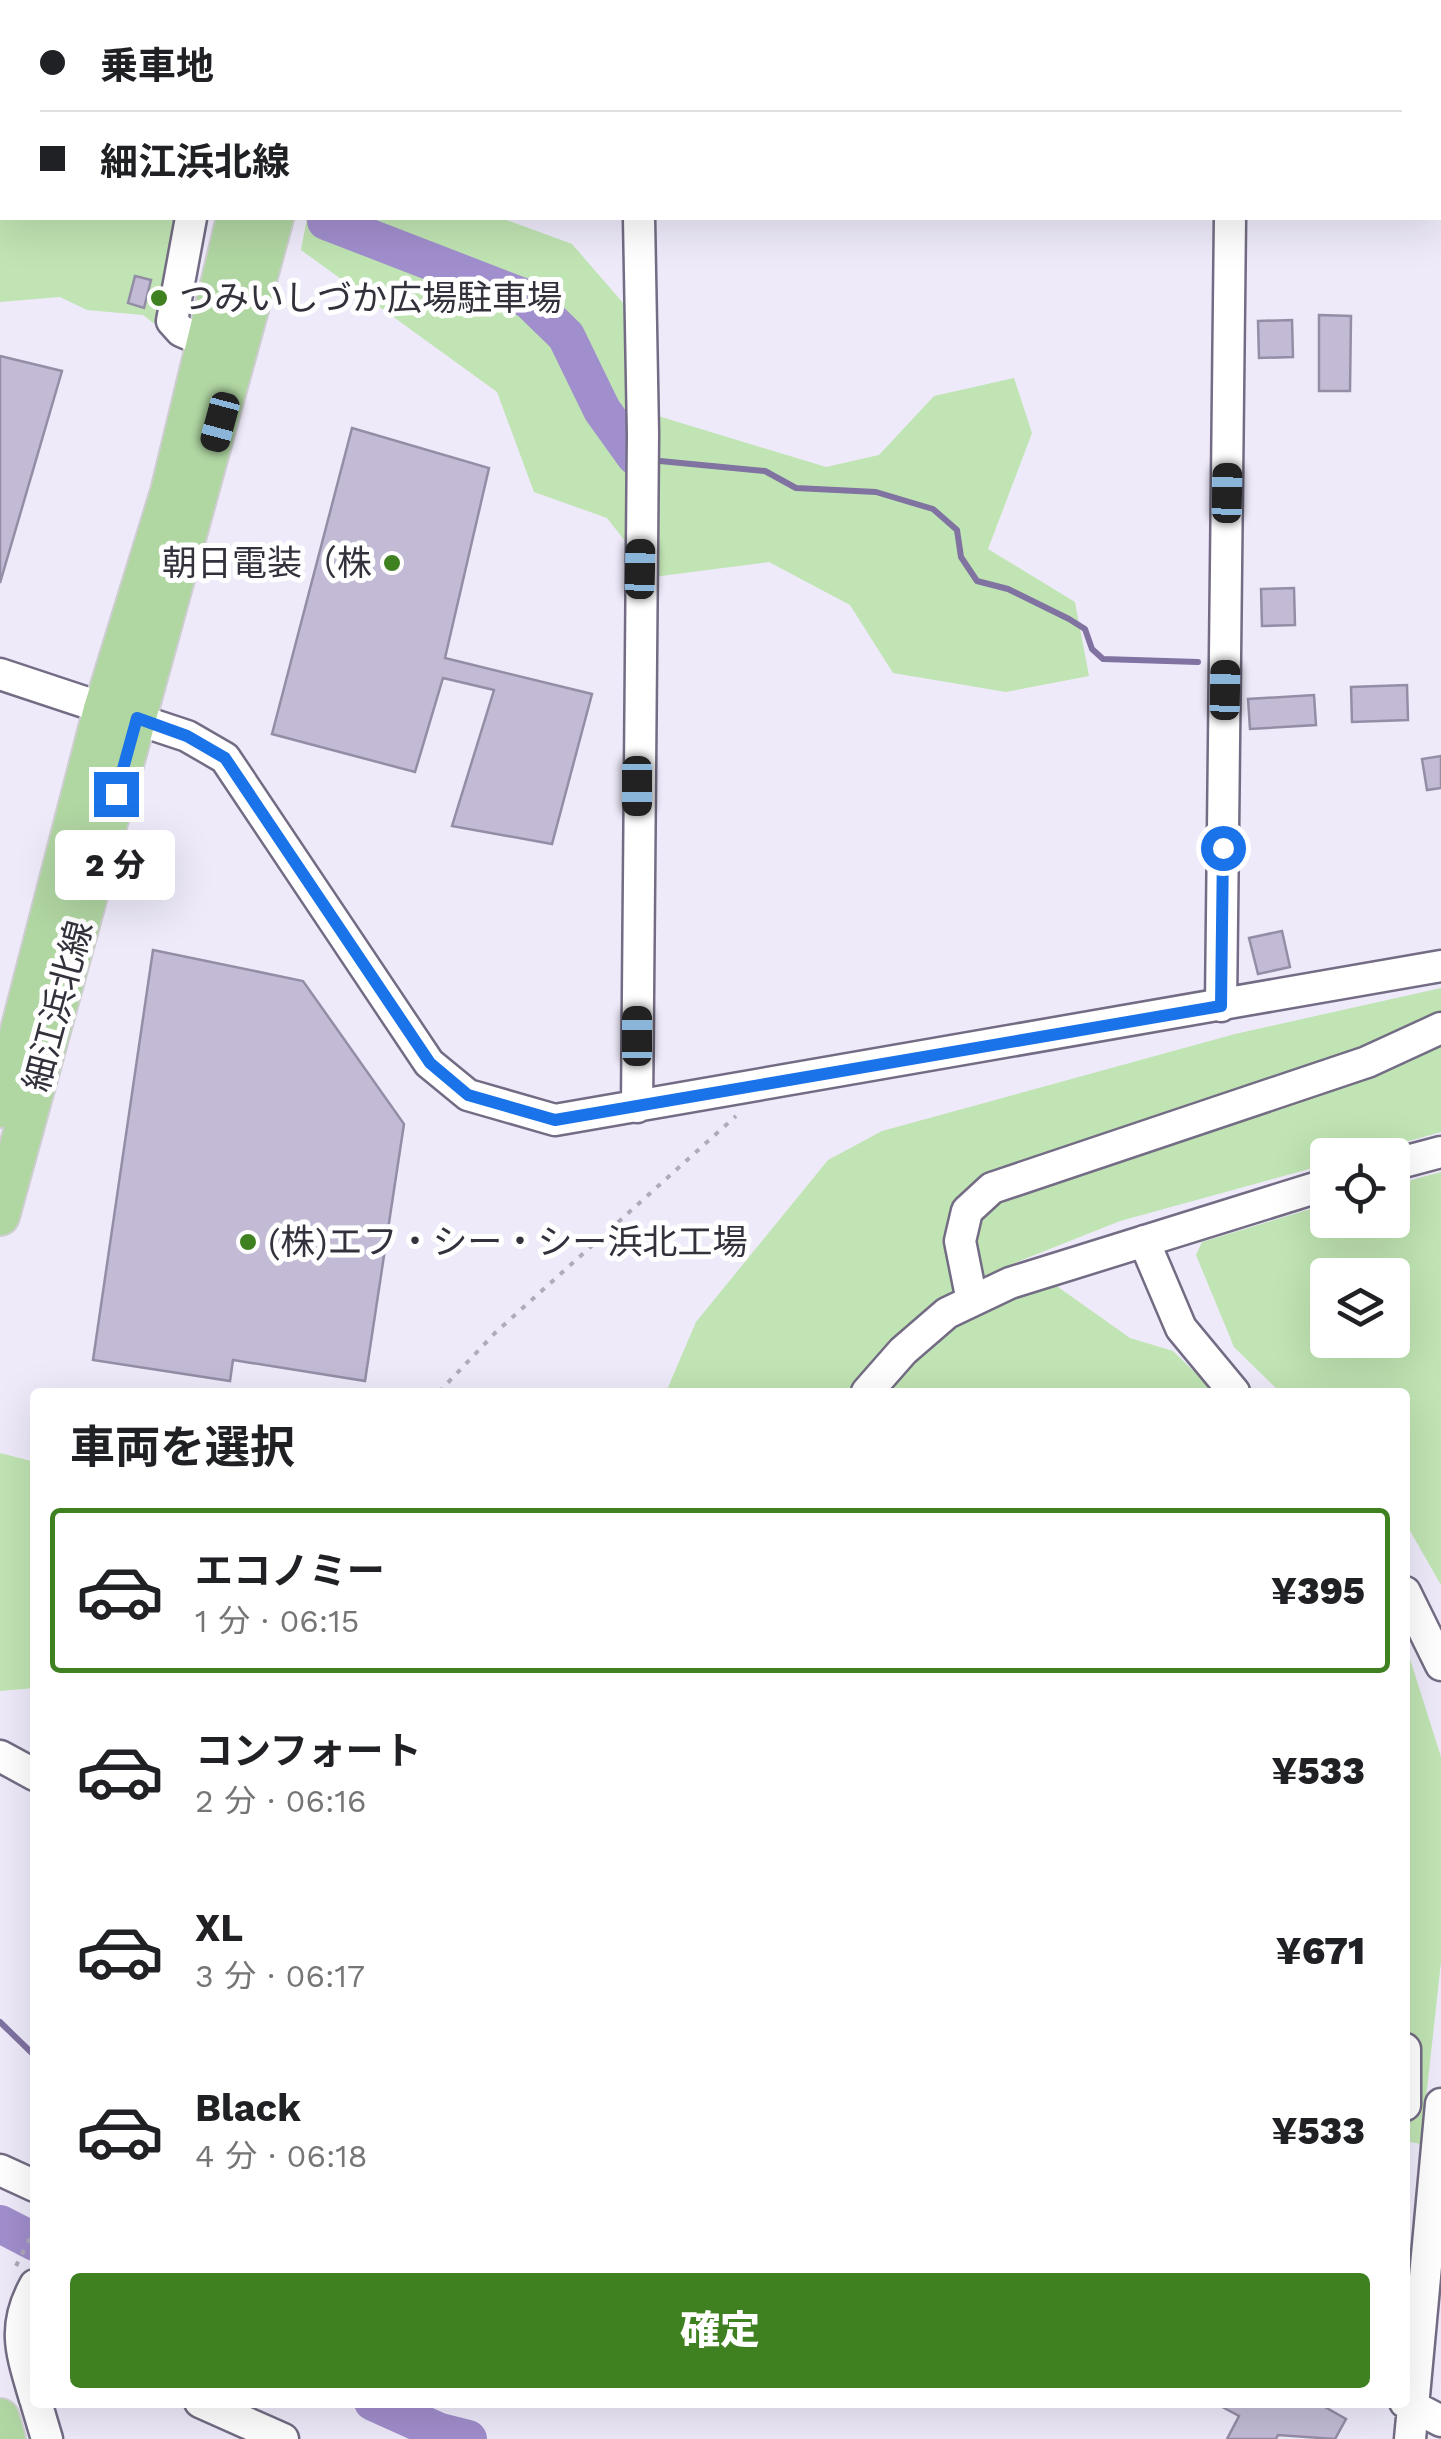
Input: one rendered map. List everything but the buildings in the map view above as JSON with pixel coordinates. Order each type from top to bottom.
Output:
[{"type":"main road","name":"細江浜北線","points":[[0,1216],[236,220]]},
{"type":"main road","name":"細江浜北線","points":[[0,1108],[273,220]]},
{"type":"main road","points":[[0,2418],[6,2439]]},
{"type":"street","points":[[191,220],[172,322],[180,331],[206,342]]},
{"type":"street","points":[[637,1106],[643,434],[639,220]]},
{"type":"street","points":[[1221,1006],[1230,220]]},
{"type":"street","points":[[0,674],[187,736],[225,758],[419,1048],[468,1095],[555,1120],[1441,966]]},
{"type":"street","points":[[972,1301],[960,1241],[967,1211],[992,1188],[1367,1062],[1441,1028]]},
{"type":"street","points":[[1410,1160],[1441,1152]]},
{"type":"street","points":[[870,1388],[902,1351],[947,1313],[1010,1283],[1310,1190]]},
{"type":"street","points":[[1144,1241],[1181,1328],[1231,1388]]},
{"type":"street","points":[[1410,1602],[1441,1665]]},
{"type":"street","points":[[0,1756],[30,1772]]},
{"type":"street","points":[[1410,2380],[1419,2164],[1441,2104]]},
{"type":"street","points":[[0,2170],[30,2184]]},
{"type":"street","points":[[27,2273],[20,2312],[19,2352],[30,2384]]},
{"type":"street","points":[[1410,2405],[1441,2421]]},
{"type":"street","points":[[38,2408],[47,2439]]},
{"type":"street","points":[[213,2408],[283,2439]]},
{"type":"street","points":[[1409,2408],[1410,2439]]},
{"type":"path","points":[[443,1388],[496,1332],[696,1156],[768,1084]]},
{"type":"green space","points":[[0,220],[208,220],[178,342],[143,315],[87,310],[60,297],[0,302]]},
{"type":"green space","points":[[307,220],[506,220],[572,244],[637,319],[645,412],[826,467],[879,455],[934,396],[1014,378],[1032,433],[988,549],[1075,602],[1089,676],[1006,692],[893,673],[850,605],[769,562],[653,577],[607,518],[534,492],[497,392],[301,250]]},
{"type":"green space","points":[[1441,988],[1441,1132],[1410,1141],[1310,1138],[1310,1169],[1120,1221],[1017,1262],[888,1341],[875,1388],[668,1388],[696,1322],[828,1160],[882,1131],[1235,1034]]},
{"type":"green space","points":[[1441,1172],[1441,1585],[1410,1531],[1410,1388],[1276,1388],[1234,1347],[1196,1255],[1202,1242],[1310,1209],[1310,1238],[1410,1238],[1410,1180]]},
{"type":"green space","points":[[1051,1282],[1130,1338],[1173,1351],[1211,1388],[888,1388],[939,1338],[979,1311]]},
{"type":"green space","points":[[0,1453],[30,1461],[30,1688],[0,1691]]},
{"type":"green space","points":[[1410,1659],[1441,1757],[1441,1962],[1421,2144],[1410,2142]]},
{"type":"waterway","points":[[326,221],[528,299],[566,336],[602,410],[635,456]]},
{"type":"waterway","points":[[660,461],[765,471],[796,488],[876,492],[933,509],[957,530],[961,557],[977,581],[1008,589],[1069,619],[1085,629],[1092,649],[1103,659],[1198,662]]},
{"type":"waterway","points":[[0,2022],[30,2051]]},
{"type":"waterway","points":[[0,2224],[30,2239]]},
{"type":"waterway","points":[[386,2408],[440,2432],[468,2439]]},
{"type":"place","name":"つみいしづか広場駐車場","points":[[159,298]]},
{"type":"place","name":"朝日電装（株","points":[[392,563]]},
{"type":"place","name":"(株)エフ・シー・シー浜北工場","points":[[248,1242]]},
{"type":"route","points":[[116,794],[137,718],[187,736],[225,758],[245,782],[398,1020],[430,1063],[468,1095],[555,1120],[1221,1006],[1223,848]]}]
